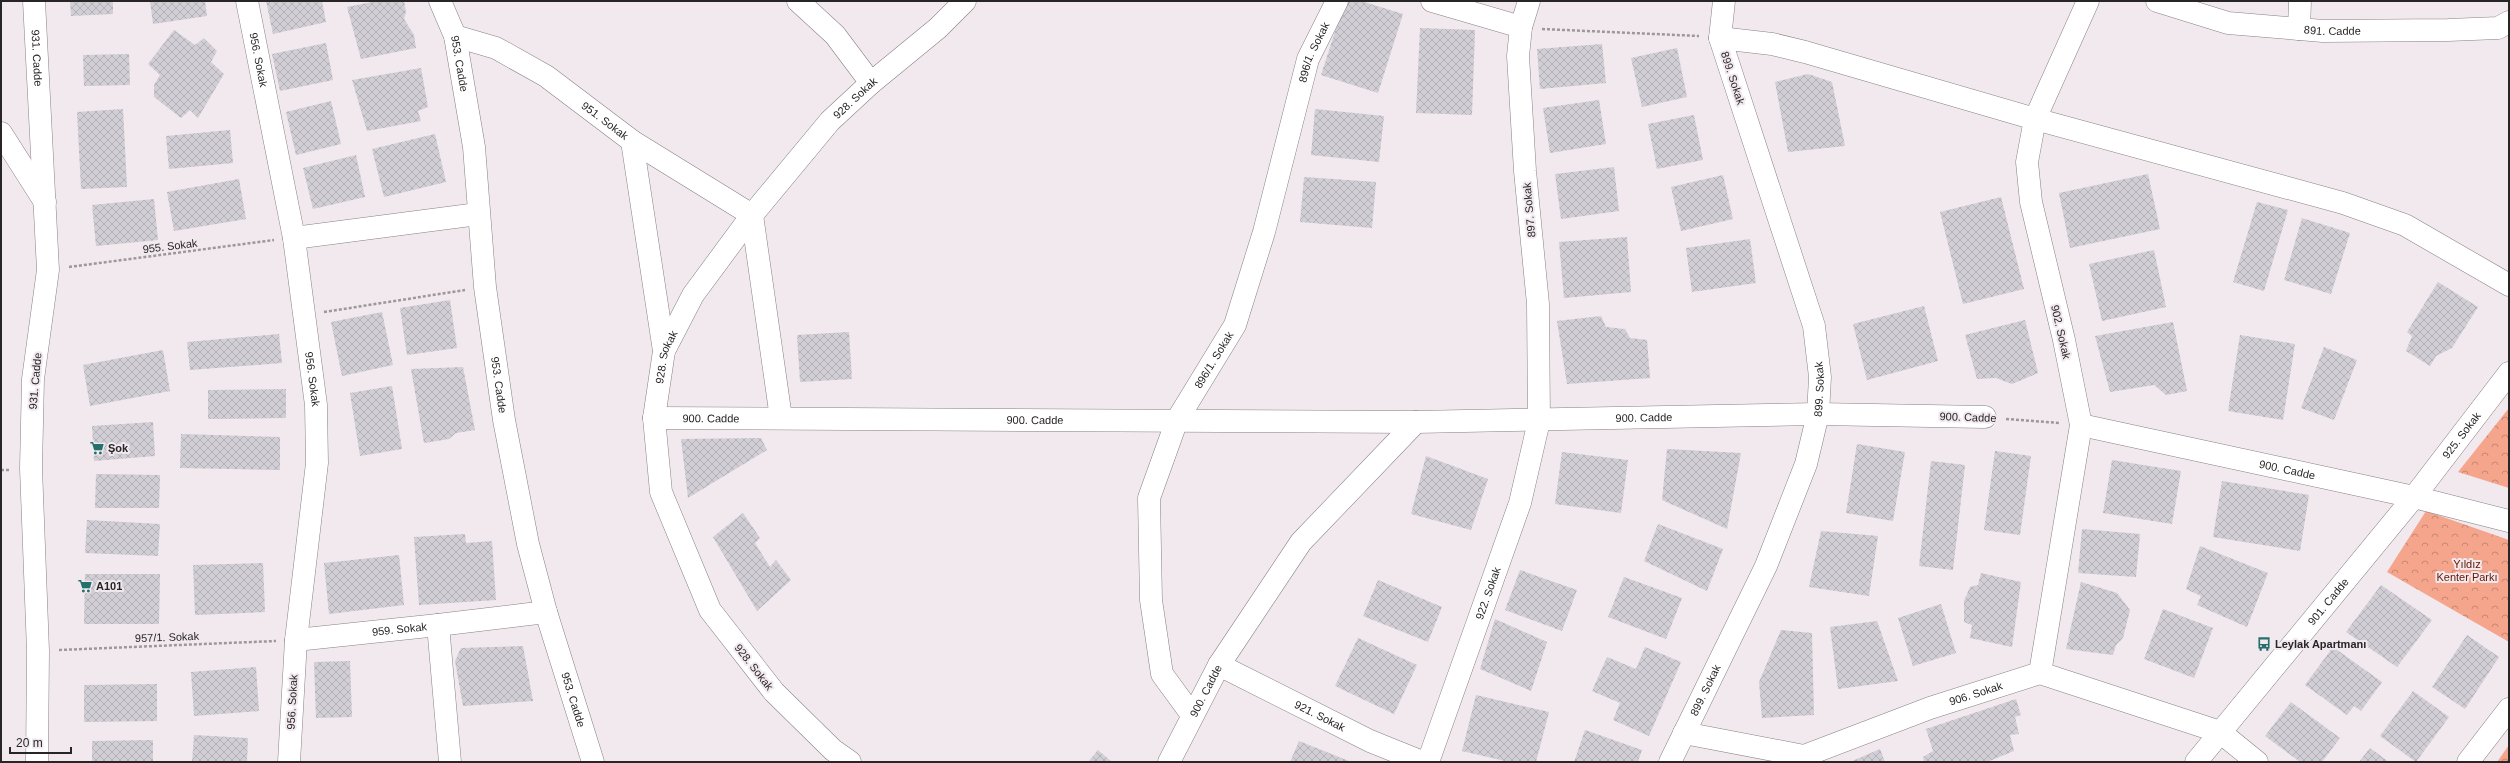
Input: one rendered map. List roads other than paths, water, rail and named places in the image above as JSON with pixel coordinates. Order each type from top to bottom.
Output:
[{"type":"street","name":"931. Cadde","points":[[34,1],[48,270],[33,379],[31,468],[38,651],[37,762]]},
{"type":"street","name":"956. Sokak","points":[[247,1],[294,238],[316,405],[318,463],[296,640],[289,762]]},
{"type":"street","name":"953. Cadde","points":[[440,1],[455,36],[474,147],[478,214],[485,287],[504,420],[528,544],[546,612],[593,762]]},
{"type":"street","points":[[798,1],[835,35],[871,83]]},
{"type":"street","name":"928. Sokak","points":[[835,758],[774,692],[710,610],[661,492],[654,418],[664,351],[693,295],[752,215],[830,121],[871,83],[938,28],[965,1]]},
{"type":"street","name":"896/1. Sokak","points":[[1192,715],[1162,674],[1151,600],[1149,498],[1177,420],[1234,325],[1264,232],[1308,60],[1337,1]]},
{"type":"street","points":[[1432,1],[1521,27]]},
{"type":"street","name":"897. Sokak","points":[[1530,1],[1521,27],[1518,56],[1525,171],[1538,304],[1539,421]]},
{"type":"street","name":"899. Sokak","points":[[1670,762],[1766,566],[1806,464],[1818,414],[1820,377],[1814,326],[1720,38],[1724,1]]},
{"type":"street","name":"902. Sokak","points":[[2040,673],[2081,425],[2064,340],[2031,202],[2027,162],[2035,119],[2088,1]]},
{"type":"street","name":"891. Cadde","points":[[2157,1],[2228,23],[2299,29],[2448,30],[2498,28],[2509,22]]},
{"type":"street","points":[[2299,29],[2300,1]]},
{"type":"street","name":"951. Sokak","points":[[455,36],[496,48],[546,76],[632,141],[752,215]]},
{"type":"street","points":[[1720,38],[1772,44],[1806,52],[2035,119],[2343,203],[2405,225],[2509,285]]},
{"type":"street","points":[[1,133],[45,202]]},
{"type":"street","points":[[632,141],[664,351]]},
{"type":"street","points":[[294,238],[478,214]]},
{"type":"street","points":[[752,215],[781,418]]},
{"type":"street","name":"925. Sokak","points":[[2414,497],[2509,373]]},
{"type":"street","name":"900. Cadde","points":[[654,418],[1416,422],[1539,421],[1818,414],[1985,417]]},
{"type":"street","name":"922. Sokak","points":[[1428,762],[1520,503],[1539,421]]},
{"type":"street","name":"900. Cadde","points":[[1169,762],[1219,665],[1301,542],[1416,422]]},
{"type":"street","name":"900. Cadde","points":[[2081,425],[2414,497],[2509,521]]},
{"type":"street","name":"901. Cadde","points":[[2196,762],[2414,497]]},
{"type":"street","points":[[438,625],[546,612]]},
{"type":"street","name":"959. Sokak","points":[[296,640],[438,625],[450,762]]},
{"type":"street","name":"921. Sokak","points":[[1219,665],[1370,741],[1422,762]]},
{"type":"street","points":[[2040,673],[2220,732],[2257,762]]},
{"type":"street","name":"906. Sokak","points":[[1684,733],[1804,756],[1930,708],[2040,673]]},
{"type":"street","points":[[2468,762],[2509,709]]},
{"type":"place","name":"Şok","points":[[97,448]]},
{"type":"place","name":"A101","points":[[85,586]]},
{"type":"place","name":"Leylak Apartmanı","points":[[2264,644]]},
{"type":"park label","name":"Yıldız Kenter Parkı","points":[[2467,570]]}]
